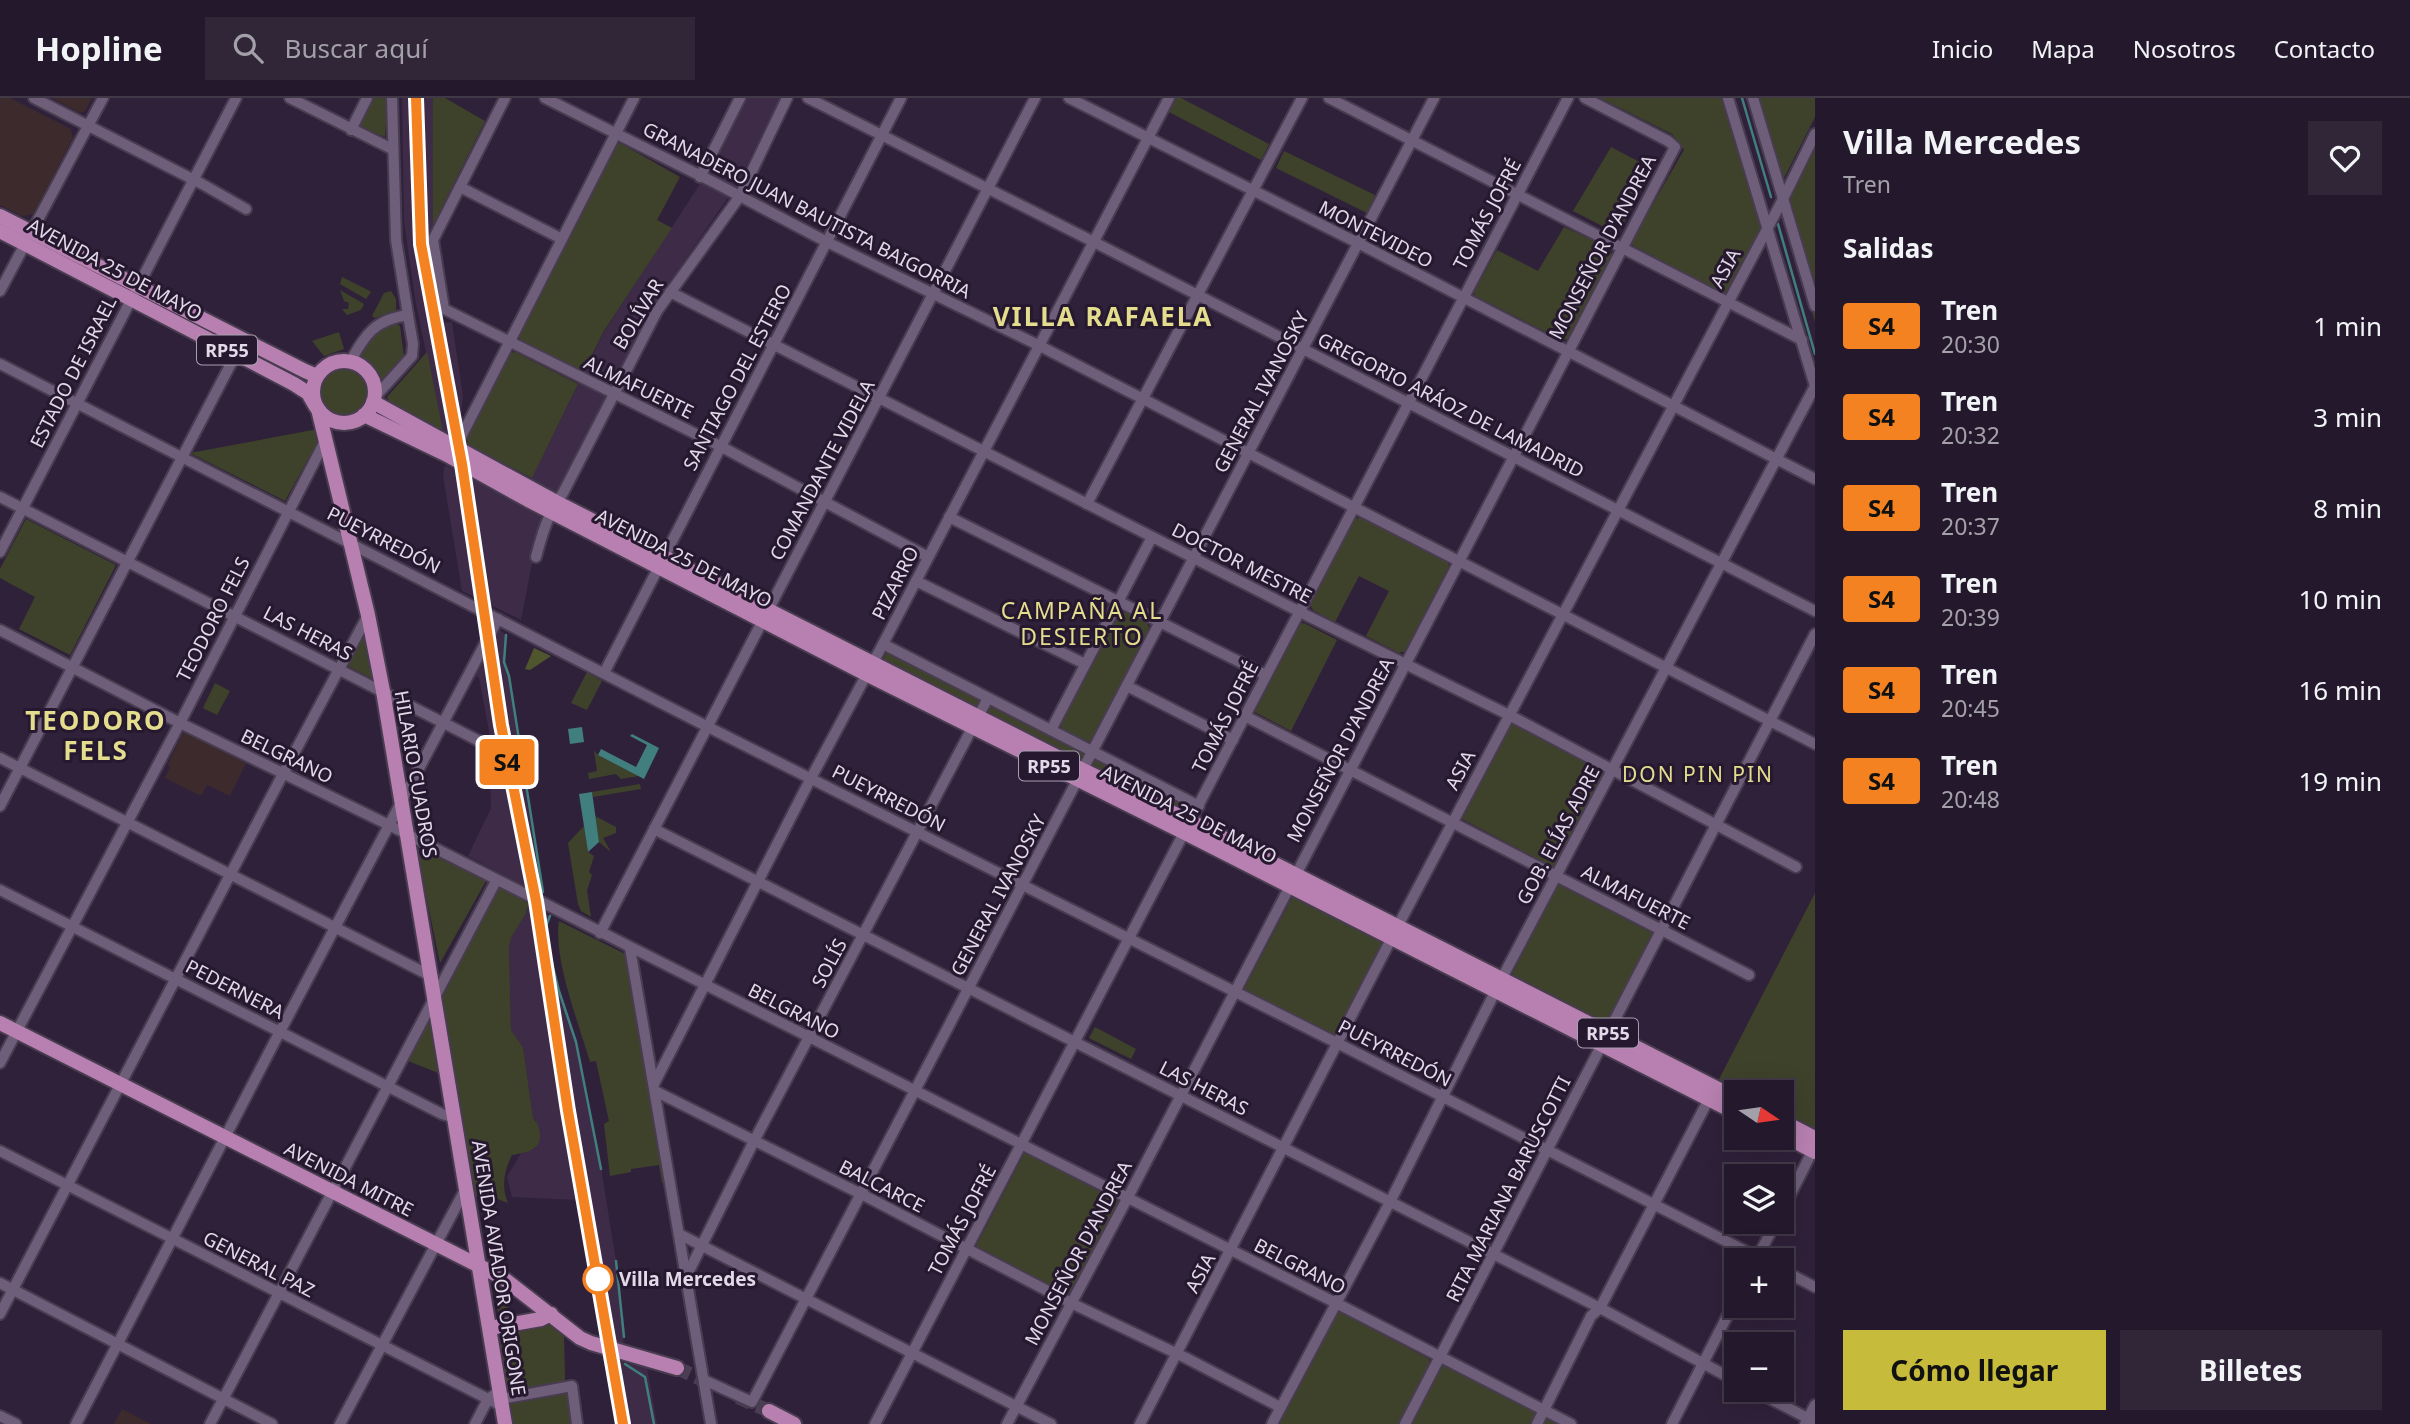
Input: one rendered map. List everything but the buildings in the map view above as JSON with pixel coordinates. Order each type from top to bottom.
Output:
[{"type":"main road","name":"AVENIDA 25 DE MAYO","points":[[0,216],[28,238],[131,300],[304,389],[325,418],[338,423]]},
{"type":"main road","name":"AVENIDA 25 DE MAYO","points":[[0,231],[28,238],[138,286],[317,376]]},
{"type":"main road","points":[[317,408],[313,391],[317,376],[334,363],[350,362],[369,374],[374,388],[374,400],[364,415],[352,422],[338,423],[328,431],[326,439]]},
{"type":"main road","name":"AVENIDA 25 DE MAYO","points":[[374,400],[554,507]]},
{"type":"main road","name":"HILARIO CUADROS","points":[[317,408],[368,615],[383,691],[437,979],[434,996],[455,1118]]},
{"type":"main road","name":"AVENIDA 25 DE MAYO","points":[[364,415],[554,507],[1080,775],[1187,826],[1712,1093],[1724,1103]]},
{"type":"main road","name":"AVENIDA MITRE","points":[[0,1023],[511,1283],[569,1330],[591,1343],[677,1368]]},
{"type":"main road","name":"AVENIDA 25 DE MAYO","points":[[1712,1093],[1724,1096]]},
{"type":"main road","name":"AVENIDA AVIADOR ORIGONE","points":[[455,1118],[490,1328],[498,1399],[505,1424]]},
{"type":"main road","points":[[1794,1131],[1814,1147]]},
{"type":"main road","points":[[1794,1140],[1814,1147]]},
{"type":"main road","points":[[490,1328],[541,1319],[551,1314]]},
{"type":"main road","points":[[769,1411],[794,1424]]},
{"type":"street","points":[[34,98],[246,209]]},
{"type":"street","points":[[0,291],[103,98]]},
{"type":"street","name":"ESTADO DE ISRAEL","points":[[0,552],[236,98]]},
{"type":"street","points":[[290,98],[392,149]]},
{"type":"street","points":[[351,130],[367,98]]},
{"type":"street","points":[[374,400],[412,356],[413,344],[396,243],[393,98]]},
{"type":"street","points":[[505,98],[460,187],[562,239]]},
{"type":"street","name":"GRANADERO JUAN BAUTISTA BAIGORRIA","points":[[545,98],[827,242],[1143,398],[1562,614]]},
{"type":"street","points":[[461,437],[634,98]]},
{"type":"street","points":[[700,177],[740,98]]},
{"type":"street","name":"BOLÍVAR","points":[[536,557],[544,525],[657,311],[740,196],[787,98]]},
{"type":"street","name":"GREGORIO ARÁOZ DE LAMADRID","points":[[808,98],[1815,611]]},
{"type":"street","name":"SANTIAGO DEL ESTERO","points":[[604,673],[901,98]]},
{"type":"street","name":"COMANDANTE VIDELA","points":[[600,933],[1035,98]]},
{"type":"street","name":"MONTEVIDEO","points":[[1069,98],[1358,243],[1815,479]]},
{"type":"street","name":"PIZARRO","points":[[654,1087],[757,881],[1168,98]]},
{"type":"street","points":[[1087,504],[1302,98]]},
{"type":"street","points":[[1329,98],[1802,340]]},
{"type":"street","name":"GENERAL IVANOSKY","points":[[704,1380],[752,1402],[1434,98]]},
{"type":"street","name":"TOMÁS JOFRÉ","points":[[875,1424],[1568,98]]},
{"type":"street","name":"MONSEÑOR D'ANDREA","points":[[1007,1424],[1675,147],[1585,98]]},
{"type":"street","points":[[1728,98],[1815,386]]},
{"type":"street","points":[[1753,98],[1815,306]]},
{"type":"street","name":"ASIA","points":[[1140,1424],[1394,933],[1815,134]]},
{"type":"street","name":"ALMAFUERTE","points":[[460,187],[433,240],[444,309],[720,446],[929,557]]},
{"type":"street","name":"DOCTOR MESTRE","points":[[670,292],[1300,612],[1509,715],[1797,867]]},
{"type":"street","points":[[350,362],[372,328],[408,315]]},
{"type":"street","points":[[0,806],[236,355]]},
{"type":"street","name":"PUEYRREDÓN","points":[[0,364],[708,727],[1738,1248]]},
{"type":"street","name":"GOB. ELÍAS ADRE","points":[[1272,1424],[1390,1202],[1499,985],[1815,386]]},
{"type":"street","name":"TEODORO FELS","points":[[0,1063],[180,723],[326,439]]},
{"type":"street","name":"LAS HERAS","points":[[0,497],[487,745]]},
{"type":"street","points":[[949,517],[1266,676]]},
{"type":"street","points":[[1051,730],[1152,537]]},
{"type":"street","points":[[916,581],[1085,664]]},
{"type":"street","points":[[1562,614],[1815,744]]},
{"type":"street","points":[[0,1314],[368,615]]},
{"type":"street","points":[[76,1424],[498,619]]},
{"type":"street","name":"BELGRANO","points":[[0,630],[1571,1424]]},
{"type":"street","name":"RITA MARIANA BARUSCOTTI","points":[[1405,1424],[1815,634]]},
{"type":"street","points":[[883,644],[1199,806]]},
{"type":"street","points":[[1127,686],[1233,740]]},
{"type":"street","name":"SOLÍS","points":[[686,1277],[754,1141],[988,698]]},
{"type":"street","name":"ALMAFUERTE","points":[[1245,716],[1749,975]]},
{"type":"street","points":[[0,758],[437,979],[496,881]]},
{"type":"street","name":"LAS HERAS","points":[[654,829],[1600,1308],[1724,1375]]},
{"type":"street","name":"PEDERNERA","points":[[0,890],[388,1087],[455,1118]]},
{"type":"street","points":[[630,948],[711,1424]]},
{"type":"street","points":[[210,1424],[434,996]]},
{"type":"street","name":"BALCARCE","points":[[654,1087],[965,1250],[1280,1407]]},
{"type":"street","points":[[1537,1424],[1591,1316],[1600,1308],[1712,1093]]},
{"type":"street","points":[[1794,1187],[1814,1147]]},
{"type":"street","name":"GENERAL PAZ","points":[[0,1151],[380,1346],[498,1399]]},
{"type":"street","points":[[340,1424],[466,1188]]},
{"type":"street","points":[[679,1234],[1051,1424]]},
{"type":"street","points":[[1794,1276],[1815,1287]]},
{"type":"street","points":[[0,1283],[272,1424]]},
{"type":"street","points":[[1672,1424],[1726,1318]]},
{"type":"street","points":[[475,1424],[498,1399],[572,1386],[577,1424]]},
{"type":"street","points":[[1775,1402],[1809,1421],[1815,1405]]},
{"type":"street","points":[[0,1416],[16,1424]]},
{"type":"shaded area","points":[[0,98],[10,98],[71,129],[73,138],[33,214],[22,216],[0,205]]},
{"type":"shaded area","points":[[52,98],[92,98],[85,111],[80,113]]},
{"type":"shaded area","points":[[370,98],[388,98],[385,137],[358,126]]},
{"type":"shaded area","points":[[402,98],[433,98],[433,225],[429,240],[444,323],[452,322],[463,396],[460,426],[463,443],[443,435],[415,299],[404,221]]},
{"type":"shaded area","points":[[433,98],[445,98],[485,121],[433,225]]},
{"type":"shaded area","points":[[744,98],[780,98],[736,186],[653,306],[559,494],[554,497],[532,478],[535,471],[604,332],[698,187]]},
{"type":"shaded area","points":[[1176,98],[1181,98],[1269,144],[1261,160],[1169,112]]},
{"type":"shaded area","points":[[1600,98],[1728,98],[1766,221],[1725,294],[1630,244],[1684,150],[1672,134]]},
{"type":"shaded area","points":[[1753,98],[1815,98],[1815,117],[1779,188]]},
{"type":"shaded area","points":[[620,143],[680,177],[657,220],[672,228],[604,331],[583,373],[524,346],[519,337],[616,146]]},
{"type":"shaded area","points":[[1611,147],[1653,169],[1620,230],[1614,232],[1573,211]]},
{"type":"shaded area","points":[[1815,149],[1815,322],[1783,211]]},
{"type":"shaded area","points":[[1284,151],[1375,195],[1367,213],[1276,168]]},
{"type":"shaded area","points":[[1564,227],[1609,248],[1612,256],[1568,339],[1562,340],[1475,296],[1474,292],[1497,250],[1538,271]]},
{"type":"shaded area","points":[[342,277],[371,292],[366,299],[340,284]]},
{"type":"shaded area","points":[[340,290],[364,304],[361,310],[347,315],[342,309],[348,309],[349,303],[344,301]]},
{"type":"shaded area","points":[[391,291],[396,299],[396,310],[375,318],[372,316],[384,293]]},
{"type":"shaded area","points":[[143,295],[305,376],[303,379],[141,298]]},
{"type":"shaded area","points":[[396,323],[400,326],[404,357],[376,388],[372,371],[359,359],[373,332]]},
{"type":"shaded area","points":[[339,332],[344,349],[324,356],[312,341]]},
{"type":"shaded area","points":[[427,352],[443,431],[392,406],[387,397]]},
{"type":"shaded area","points":[[515,352],[578,384],[532,478],[467,444],[469,429],[510,353]]},
{"type":"shaded area","points":[[342,366],[352,368],[360,374],[366,382],[366,402],[360,410],[352,416],[342,418],[332,416],[324,410],[318,402],[316,392],[318,382],[324,374],[332,368]]},
{"type":"shaded area","points":[[318,429],[320,437],[285,501],[190,453]]},
{"type":"shaded area","points":[[445,465],[544,516],[521,620],[462,591],[443,476]]},
{"type":"shaded area","points":[[1361,517],[1447,561],[1449,566],[1405,651],[1399,653],[1366,636],[1389,591],[1359,576],[1335,622],[1313,610],[1310,605],[1353,520]]},
{"type":"shaded area","points":[[26,519],[116,565],[70,655],[19,629],[35,597],[0,578],[0,569]]},
{"type":"shaded area","points":[[1127,612],[1147,623],[1150,630],[1092,741],[1084,742],[1062,731],[1061,724],[1120,613]]},
{"type":"shaded area","points":[[1304,623],[1337,640],[1291,731],[1255,712],[1300,624]]},
{"type":"shaded area","points":[[500,630],[506,635],[504,662],[509,676],[542,895],[468,856],[491,808],[489,731],[479,678],[476,676]]},
{"type":"shaded area","points":[[363,635],[375,678],[373,679],[346,665]]},
{"type":"shaded area","points":[[534,648],[551,656],[530,670],[525,669]]},
{"type":"shaded area","points":[[887,652],[981,700],[976,711],[881,663]]},
{"type":"shaded area","points":[[587,672],[602,681],[587,710],[571,703]]},
{"type":"shaded area","points":[[215,683],[230,691],[217,715],[203,708]]},
{"type":"shaded area","points":[[990,705],[1085,752],[1079,763],[985,715]]},
{"type":"shaded area","points":[[1512,724],[1605,773],[1555,868],[1462,819]]},
{"type":"shaded area","points":[[582,727],[584,742],[570,744],[568,729]]},
{"type":"shaded area","points":[[184,732],[246,763],[230,796],[207,785],[201,796],[165,778],[170,759]]},
{"type":"shaded area","points":[[632,734],[659,748],[644,779],[598,755],[601,749],[636,767],[647,745],[630,736]]},
{"type":"shaded area","points":[[594,751],[639,776],[621,779],[616,774],[589,779],[588,773],[597,771]]},
{"type":"shaded area","points":[[1095,758],[1190,805],[1184,816],[1090,768]]},
{"type":"shaded area","points":[[640,784],[641,789],[593,797],[592,792]]},
{"type":"shaded area","points":[[592,792],[599,842],[588,852],[579,794]]},
{"type":"shaded area","points":[[595,816],[616,827],[616,833],[603,838],[611,852],[599,842]]},
{"type":"shaded area","points":[[584,826],[588,852],[594,856],[587,890],[591,917],[581,911],[578,904],[568,843]]},
{"type":"shaded area","points":[[425,851],[486,881],[440,963],[418,856]]},
{"type":"shaded area","points":[[1558,884],[1654,934],[1606,1027],[1510,978]]},
{"type":"shaded area","points":[[499,887],[529,903],[511,938],[509,948],[511,1030],[523,1047],[533,1118],[540,1134],[536,1147],[528,1152],[512,1155],[504,1179],[508,1203],[482,1193],[476,1197],[471,1194],[438,999]]},
{"type":"shaded area","points":[[1815,893],[1815,1139],[1794,1128],[1794,1080],[1724,1080],[1724,1089],[1715,1087]]},
{"type":"shaded area","points":[[1294,894],[1384,941],[1334,1036],[1244,989]]},
{"type":"shaded area","points":[[529,903],[550,916],[544,931],[559,991],[576,1042],[597,1143],[616,1261],[624,1325],[623,1348],[601,1340],[577,1200],[512,1197],[507,1177],[521,1153],[536,1148],[536,1120],[533,1118],[523,1047],[511,1030],[509,948],[511,938]]},
{"type":"shaded area","points":[[559,921],[625,954],[666,1182],[662,1183],[659,1165],[631,1169],[631,1172],[610,1176],[604,1124],[609,1121],[596,1061],[590,1062],[563,972],[558,936]]},
{"type":"shaded area","points":[[431,1020],[441,1074],[408,1061],[428,1021]]},
{"type":"shaded area","points":[[1095,1027],[1136,1049],[1131,1059],[1089,1038]]},
{"type":"shaded area","points":[[1025,1152],[1120,1202],[1071,1296],[976,1246]]},
{"type":"shaded area","points":[[493,1285],[505,1291],[509,1317],[499,1318]]},
{"type":"shaded area","points":[[1340,1312],[1429,1359],[1430,1363],[1399,1424],[1277,1424],[1335,1313]]},
{"type":"shaded area","points":[[549,1324],[564,1336],[565,1379],[562,1383],[508,1392],[499,1334],[502,1331]]},
{"type":"shaded area","points":[[1440,1357],[1571,1424],[1405,1424]]},
{"type":"shaded area","points":[[604,1358],[647,1368],[657,1424],[615,1424]]},
{"type":"shaded area","points":[[566,1393],[572,1424],[512,1424],[509,1407],[513,1402]]},
{"type":"shaded area","points":[[122,1409],[151,1424],[114,1424]]},
{"type":"waterway","points":[[1742,98],[1771,197]]},
{"type":"waterway","points":[[1778,224],[1815,354]]},
{"type":"waterway","points":[[506,635],[504,662],[509,676],[543,892]]},
{"type":"waterway","points":[[550,916],[544,931],[559,991],[576,1042],[601,1169]]},
{"type":"waterway","points":[[616,1261],[624,1337]]},
{"type":"waterway","points":[[625,1364],[645,1377],[654,1424]]},
{"type":"tunnel","points":[[677,1368],[714,1385]]},
{"type":"tunnel","points":[[738,1397],[769,1411]]},
{"type":"railway","points":[[416,98],[421,244],[462,464],[497,700],[536,901],[568,1111],[623,1424]]},
{"type":"train","name":"S4","points":[[416,98],[421,244],[462,464],[501,725],[536,901],[558,1055],[623,1424]]},
{"type":"place","name":"Villa Mercedes","points":[[598,1279]]},
{"type":"district","name":"VILLA RAFAELA","points":[[1103,316]]},
{"type":"district","name":"CAMPAÑA AL DESIERTO","points":[[1082,623]]},
{"type":"district","name":"TEODORO FELS","points":[[96,735]]},
{"type":"district","name":"DON PIN PIN","points":[[1698,774]]}]
